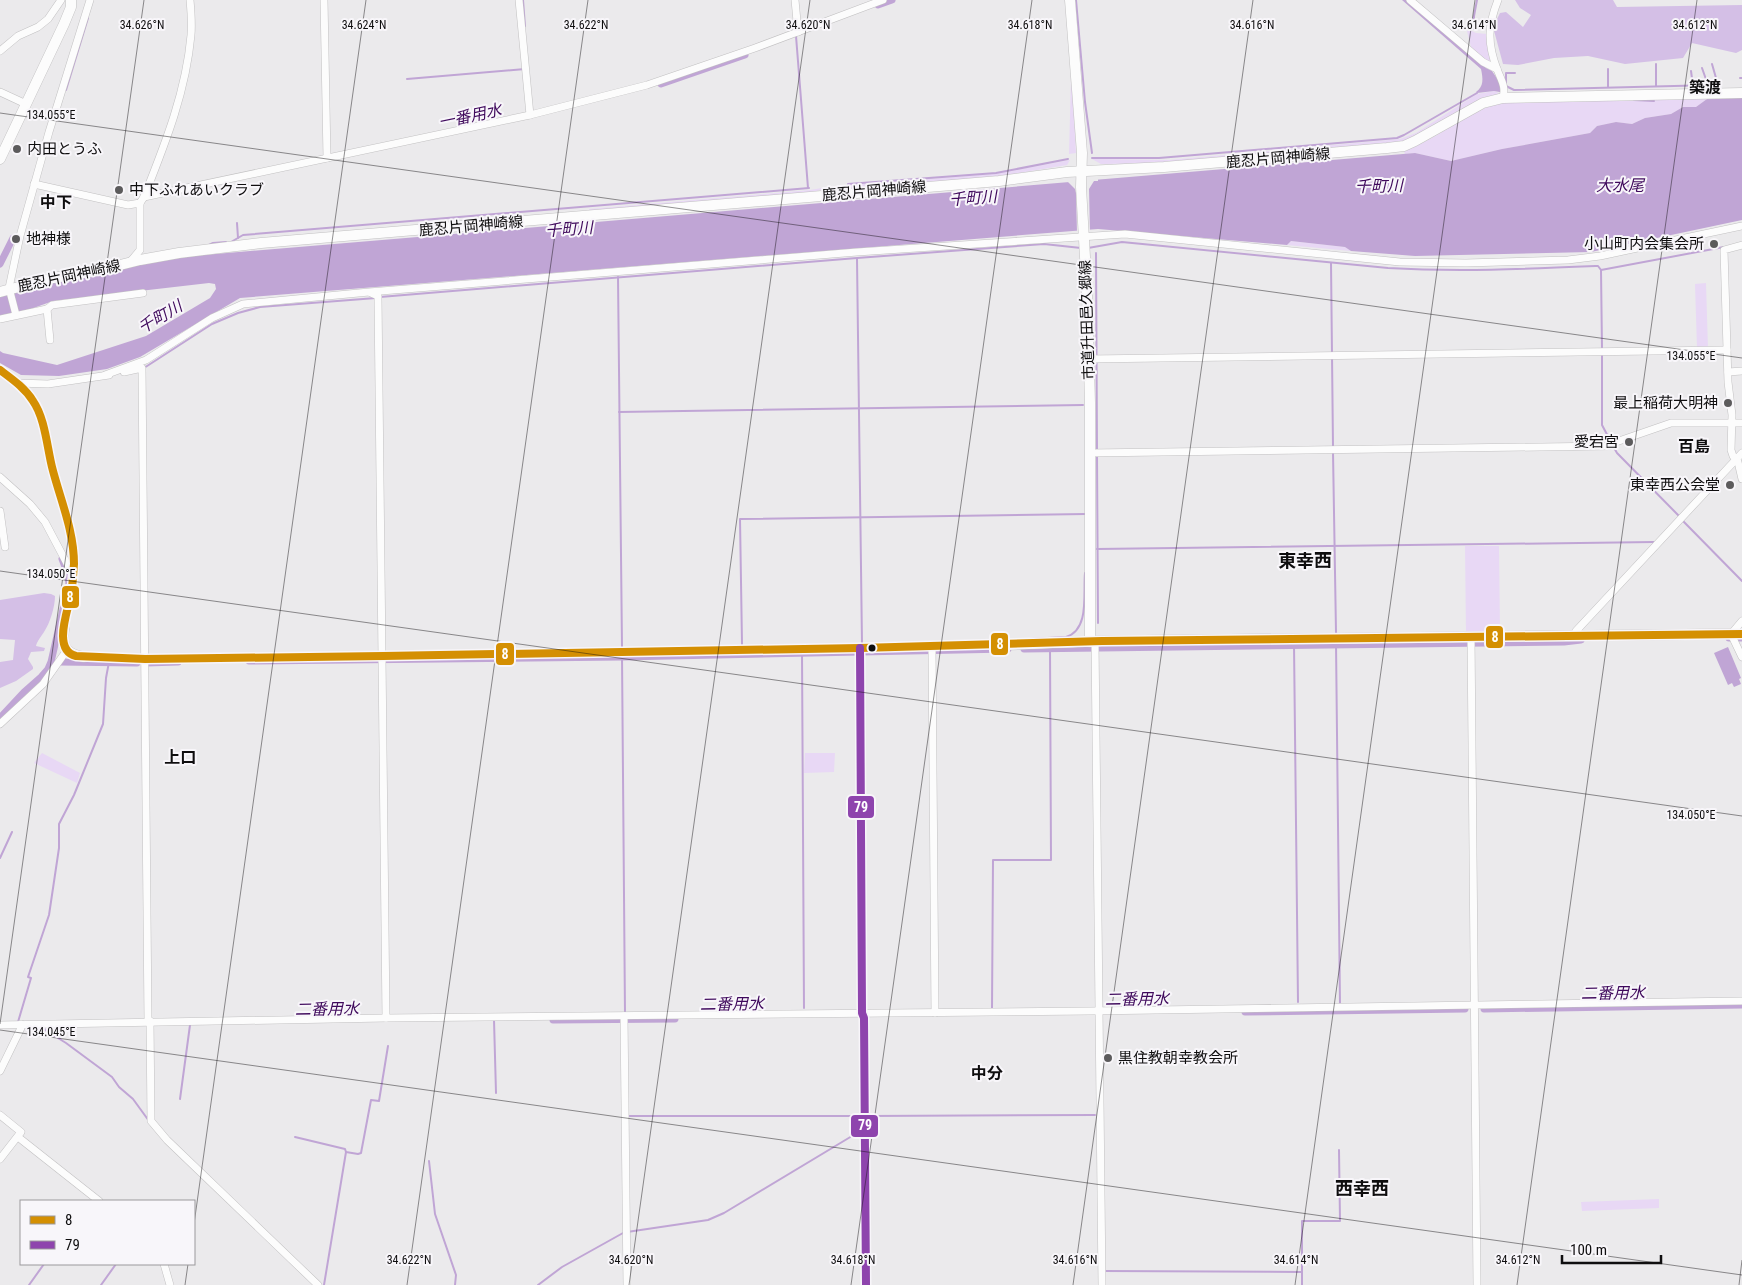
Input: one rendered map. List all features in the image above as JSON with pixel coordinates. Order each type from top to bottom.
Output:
[{"type":"main road","points":[[0,159],[64,24],[71,0]]},
{"type":"main road","name":"市道升田邑久郷線","points":[[1070,0],[1082,153],[1081,175],[1085,257],[1094,358],[1094,645]]},
{"type":"main road","name":"鹿忍片岡神崎線","points":[[6,291],[52,278],[100,270],[130,262],[179,253],[261,244],[1404,146],[1504,92],[1742,93]]},
{"type":"main road","points":[[64,629],[63,641],[66,650],[73,655],[84,657]]},
{"type":"main road","points":[[1003,645],[1094,645],[1471,636],[1735,636]]},
{"type":"street","points":[[0,51],[18,36],[38,27],[48,19],[61,0]]},
{"type":"street","points":[[16,314],[6,291],[20,236],[90,0]]},
{"type":"street","points":[[130,262],[140,250],[142,200],[167,139],[180,96],[191,34],[190,0]]},
{"type":"street","points":[[324,0],[327,158]]},
{"type":"street","points":[[519,0],[530,114]]},
{"type":"street","points":[[795,0],[798,32]]},
{"type":"street","points":[[36,184],[128,205],[142,200],[327,158],[530,114],[666,80],[883,0]]},
{"type":"street","points":[[1410,0],[1483,62],[1497,69]]},
{"type":"street","points":[[1498,0],[1489,34],[1491,49],[1504,92]]},
{"type":"street","points":[[0,92],[26,104]]},
{"type":"street","points":[[105,375],[146,360],[212,318],[243,304],[369,292],[857,252],[1125,234],[1400,262],[1466,263],[1568,260],[1600,256],[1742,226]]},
{"type":"street","points":[[1742,245],[1724,250],[1728,372],[1731,398],[1730,450],[1738,462],[1742,479]]},
{"type":"street","points":[[369,292],[378,297],[386,1018]]},
{"type":"street","points":[[0,319],[16,314],[47,309],[52,305],[143,293]]},
{"type":"street","points":[[47,309],[50,340]]},
{"type":"street","points":[[1094,358],[1727,350]]},
{"type":"street","points":[[17,383],[48,384],[142,368],[151,1121],[167,1140],[318,1285]]},
{"type":"street","points":[[0,370],[17,383],[34,402],[40,417],[66,512],[73,548],[73,576],[64,629]]},
{"type":"street","points":[[1728,372],[1742,371]]},
{"type":"street","points":[[1095,453],[1609,446],[1671,423],[1742,423]]},
{"type":"street","points":[[1575,636],[1576,631],[1681,518],[1734,457],[1742,452]]},
{"type":"street","points":[[0,477],[30,504],[45,522],[73,576]]},
{"type":"street","points":[[0,511],[2,512],[5,547]]},
{"type":"street","points":[[1742,621],[1735,636],[1742,657]]},
{"type":"street","points":[[1471,636],[1477,1285]]},
{"type":"street","points":[[84,657],[383,658],[932,650],[1003,645]]},
{"type":"street","points":[[1094,645],[1102,1285]]},
{"type":"street","points":[[0,724],[43,684],[66,650]]},
{"type":"street","points":[[932,650],[935,1013]]},
{"type":"street","points":[[860,651],[866,1285]]},
{"type":"street","points":[[0,1024],[386,1018],[624,1018],[935,1013],[1099,1013],[1742,1001]]},
{"type":"street","points":[[624,1018],[627,1285]]},
{"type":"street","points":[[0,1071],[22,1024]]},
{"type":"street","points":[[0,1115],[21,1132],[0,1159]]},
{"type":"street","points":[[18,1137],[98,1200]]},
{"type":"street","points":[[164,1265],[170,1285]]},
{"type":"shaded area","points":[[1515,0],[1613,0],[1617,7],[1742,5],[1742,50],[1736,53],[1692,43],[1683,58],[1625,64],[1588,56],[1554,58],[1518,65],[1503,64],[1493,27],[1500,13],[1506,12],[1523,27],[1531,15],[1520,8]]},
{"type":"shaded area","points":[[1467,31],[1487,34],[1493,63],[1491,65],[1472,51]]},
{"type":"shaded area","points":[[1071,78],[1076,153],[1069,154]]},
{"type":"shaded area","points":[[1494,91],[1499,93],[1404,142],[1171,163],[1101,164],[1092,159],[1170,160],[1400,139],[1416,133],[1477,94]]},
{"type":"shaded area","points":[[1720,96],[1707,99],[1696,107],[1683,107],[1671,114],[1645,118],[1632,124],[1616,122],[1597,126],[1590,133],[1502,149],[1451,161],[1415,153],[1405,154],[1404,151],[1417,146],[1479,111],[1505,101]]},
{"type":"shaded area","points":[[1070,160],[1067,165],[1007,175],[823,193],[840,186],[994,174]]},
{"type":"shaded area","points":[[828,187],[808,194],[589,212],[589,209]]},
{"type":"shaded area","points":[[1291,241],[1345,247],[1351,251],[1287,245]]},
{"type":"shaded area","points":[[1706,283],[1708,349],[1697,349],[1695,284]]},
{"type":"shaded area","points":[[1465,546],[1499,546],[1500,633],[1466,634]]},
{"type":"shaded area","points":[[44,593],[55,596],[50,620],[36,646],[45,648],[44,651],[31,652],[28,659],[33,669],[16,681],[0,688],[0,662],[13,660],[15,640],[0,639],[0,600]]},
{"type":"shaded area","points":[[42,753],[80,773],[77,783],[34,763]]},
{"type":"shaded area","points":[[805,753],[835,753],[834,772],[804,773]]},
{"type":"shaded area","points":[[1659,1199],[1659,1208],[1582,1211],[1581,1202]]},
{"type":"water","points":[[1402,0],[1407,0],[1486,68],[1492,71],[1505,93],[1494,91],[1477,93],[1482,82],[1481,69]]},
{"type":"water","name":"大水尾","points":[[1720,96],[1742,97],[1742,220],[1591,252],[1415,256],[1351,251],[1345,247],[1291,241],[1287,245],[1098,229],[240,298],[140,357],[107,369],[59,376],[21,375],[0,363],[0,351],[57,365],[146,336],[210,298],[216,289],[215,284],[209,283],[53,301],[28,310],[0,316],[0,295],[22,288],[180,257],[1415,153],[1451,161],[1502,149],[1590,133],[1597,126],[1616,122],[1632,124],[1645,118],[1671,114],[1683,107],[1696,107],[1707,99]]},
{"type":"water","points":[[1728,647],[1741,678],[1739,679],[1741,684],[1734,687],[1732,683],[1728,685],[1714,653]]},
{"type":"pier","points":[[1098,178],[1098,181],[1094,181],[1089,189],[1090,232],[1077,233],[1076,193],[1075,189],[1067,181]]},
{"type":"waterway","points":[[523,0],[525,26]]},
{"type":"waterway","name":"一番用水","points":[[878,5],[892,0]]},
{"type":"waterway","points":[[1076,0],[1085,102],[1092,153]]},
{"type":"waterway","points":[[1474,29],[1477,0]]},
{"type":"waterway","points":[[66,90],[88,18]]},
{"type":"waterway","points":[[796,36],[808,188]]},
{"type":"waterway","name":"一番用水","points":[[661,84],[745,55]]},
{"type":"waterway","points":[[1656,64],[1656,86]]},
{"type":"waterway","points":[[1712,64],[1718,85]]},
{"type":"waterway","points":[[1702,68],[1708,85]]},
{"type":"waterway","points":[[407,79],[525,69]]},
{"type":"waterway","points":[[1608,69],[1608,87]]},
{"type":"waterway","points":[[1691,71],[1693,86]]},
{"type":"waterway","points":[[1515,73],[1506,73],[1506,86],[1514,90],[1714,85]]},
{"type":"waterway","points":[[1092,158],[1159,158],[1397,138],[1477,93]]},
{"type":"waterway","points":[[1634,100],[1654,101]]},
{"type":"waterway","points":[[848,184],[996,173],[1068,159]]},
{"type":"waterway","points":[[231,242],[243,235],[809,188]]},
{"type":"waterway","points":[[237,223],[238,238]]},
{"type":"waterway","points":[[0,264],[13,238],[18,237]]},
{"type":"waterway","points":[[209,245],[226,242]]},
{"type":"waterway","points":[[1088,248],[1122,242],[1388,268],[1440,270],[1598,266],[1601,270],[1602,349]]},
{"type":"waterway","points":[[380,297],[1044,244],[1081,248]]},
{"type":"waterway","points":[[1601,270],[1724,247]]},
{"type":"waterway","points":[[1096,253],[1097,450]]},
{"type":"waterway","points":[[857,259],[862,644]]},
{"type":"waterway","points":[[1331,263],[1333,447]]},
{"type":"waterway","points":[[618,277],[622,647]]},
{"type":"waterway","points":[[144,368],[212,324],[238,313],[260,307],[376,298]]},
{"type":"waterway","points":[[1602,354],[1602,425],[1611,442]]},
{"type":"waterway","points":[[619,412],[1083,405]]},
{"type":"waterway","points":[[1613,446],[1617,453],[1680,517]]},
{"type":"waterway","points":[[1333,452],[1336,632]]},
{"type":"waterway","points":[[1097,455],[1098,623]]},
{"type":"waterway","points":[[742,644],[740,519],[1086,514]]},
{"type":"waterway","points":[[1683,521],[1742,581]]},
{"type":"waterway","points":[[1097,549],[1654,542]]},
{"type":"waterway","points":[[0,718],[41,677],[51,662],[69,583],[62,559]]},
{"type":"waterway","points":[[1013,640],[1066,637],[1074,633],[1079,627],[1084,610],[1085,573]]},
{"type":"waterway","points":[[1729,638],[1742,638]]},
{"type":"waterway","points":[[1024,649],[1564,642],[1581,640]]},
{"type":"waterway","points":[[1336,643],[1340,1006]]},
{"type":"waterway","points":[[1294,644],[1298,1002]]},
{"type":"waterway","points":[[992,1008],[993,860],[1051,860],[1050,648]]},
{"type":"waterway","points":[[249,661],[622,657],[1008,649]]},
{"type":"waterway","points":[[802,653],[804,1008]]},
{"type":"waterway","points":[[622,656],[625,1014]]},
{"type":"waterway","points":[[59,662],[137,663]]},
{"type":"waterway","points":[[18,1022],[31,978],[28,977],[49,915],[59,848],[59,824],[74,795],[103,724],[109,662]]},
{"type":"waterway","points":[[146,663],[178,662]]},
{"type":"waterway","points":[[0,858],[12,832]]},
{"type":"waterway","name":"二番用水","points":[[1484,1009],[1742,1005]]},
{"type":"waterway","name":"二番用水","points":[[1245,1012],[1465,1009]]},
{"type":"waterway","name":"二番用水","points":[[553,1020],[675,1019]]},
{"type":"waterway","points":[[494,1020],[496,1093]]},
{"type":"waterway","points":[[180,1099],[190,1025]]},
{"type":"waterway","points":[[43,1026],[45,1030],[112,1077],[119,1087],[133,1099],[149,1121]]},
{"type":"waterway","points":[[295,1137],[345,1149],[346,1152],[361,1153],[371,1100],[379,1101],[388,1046]]},
{"type":"waterway","points":[[868,1116],[1095,1115]]},
{"type":"waterway","points":[[628,1116],[863,1116]]},
{"type":"waterway","points":[[627,1232],[708,1220],[724,1213],[862,1130]]},
{"type":"waterway","points":[[1302,1285],[1302,1221],[1340,1221],[1339,1150]]},
{"type":"waterway","points":[[324,1285],[346,1152]]},
{"type":"waterway","points":[[429,1161],[435,1214],[456,1275],[455,1285]]},
{"type":"waterway","points":[[538,1285],[562,1267],[623,1233]]},
{"type":"waterway","points":[[29,1285],[43,1265]]},
{"type":"waterway","points":[[101,1285],[115,1265]]},
{"type":"waterway","points":[[1104,1271],[1302,1272]]},
{"type":"transit line","name":"8","points":[[0,370],[30,396],[43,424],[52,467],[72,539],[73,583],[63,629],[63,638],[69,652],[76,656],[145,659],[383,656],[860,648],[1102,641],[1742,634]]},
{"type":"transit line","name":"79","points":[[860,648],[866,1285]]},
{"type":"place","name":"内田とうふ","points":[[17,149]]},
{"type":"place","name":"中下ふれあいクラブ","points":[[119,190]]},
{"type":"place","name":"地神様","points":[[16,239]]},
{"type":"place","name":"小山町内会集会所","points":[[1714,244]]},
{"type":"place","name":"最上稲荷大明神","points":[[1728,403]]},
{"type":"place","name":"愛宕宮","points":[[1629,442]]},
{"type":"place","name":"東幸西公会堂","points":[[1730,485]]},
{"type":"place","name":"黒住教朝幸教会所","points":[[1108,1058]]},
{"type":"district","name":"築渡","points":[[1705,87]]},
{"type":"district","name":"中下","points":[[56,202]]},
{"type":"district","name":"百島","points":[[1694,446]]},
{"type":"district","name":"東幸西","points":[[1305,560]]},
{"type":"district","name":"上口","points":[[180,757]]},
{"type":"district","name":"中分","points":[[987,1073]]},
{"type":"district","name":"西幸西","points":[[1362,1188]]},
{"type":"water label","name":"千町川","points":[[1379,186]]},
{"type":"water label","name":"千町川","points":[[973,198]]},
{"type":"water label","name":"千町川","points":[[569,229]]},
{"type":"water label","name":"千町川","points":[[160,317]]}]
